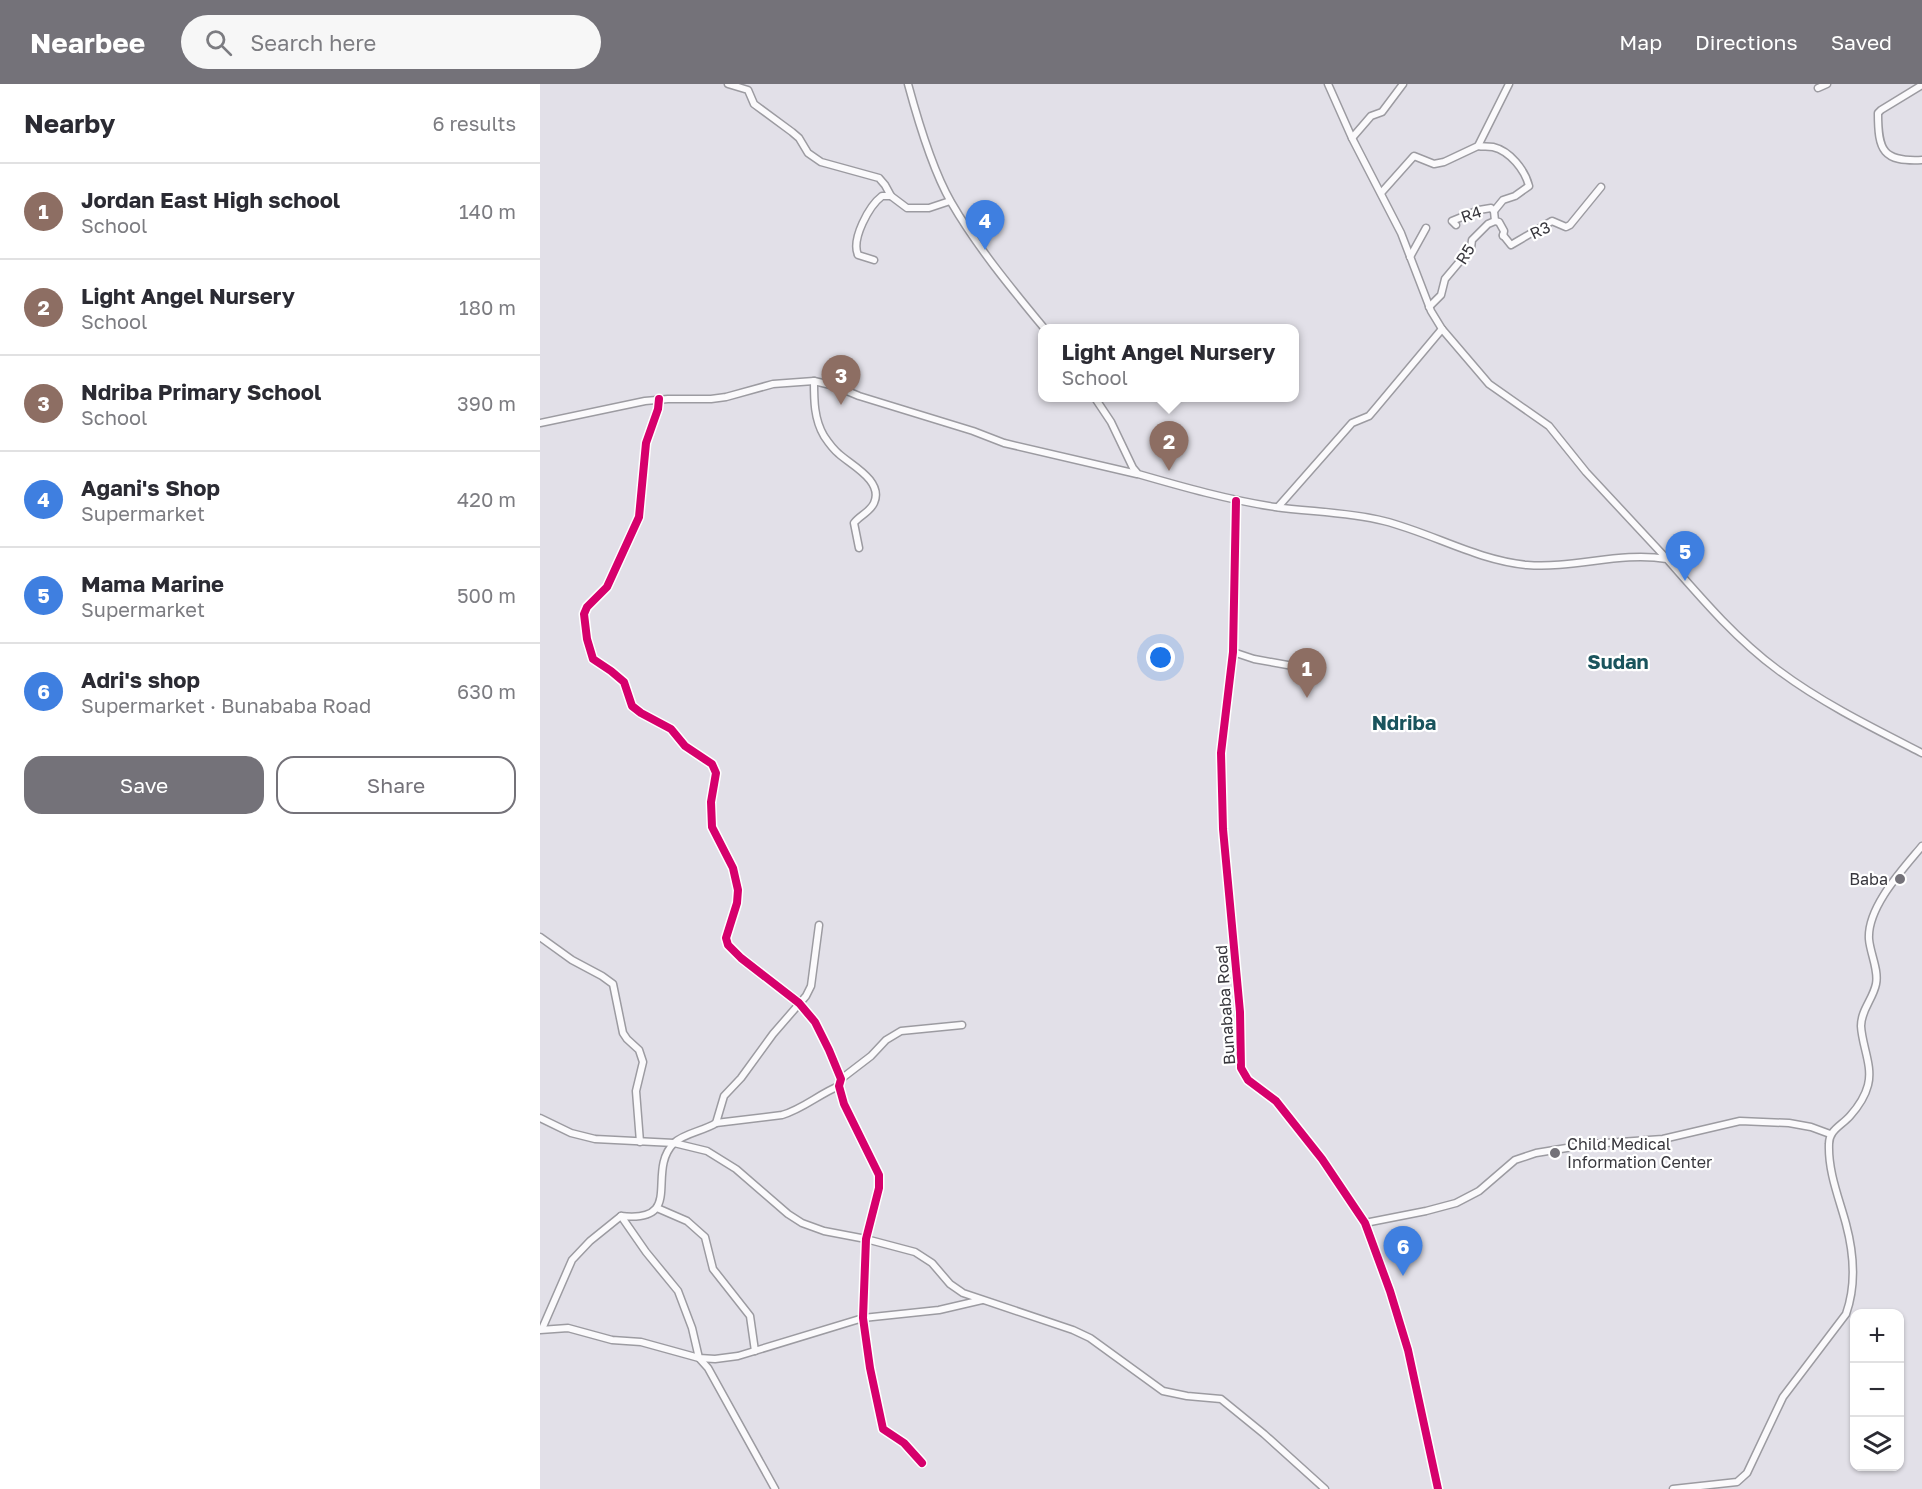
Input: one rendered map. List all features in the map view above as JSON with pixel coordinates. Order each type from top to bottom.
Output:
[{"type":"street","points":[[728,84],[748,90],[754,104],[792,132],[816,159],[829,165],[879,178],[891,196],[907,208],[919,209],[950,201]]},
{"type":"street","points":[[908,84],[937,173],[950,201],[990,260],[1041,324]]},
{"type":"street","points":[[1328,84],[1352,138],[1401,233],[1429,307],[1442,329],[1489,384],[1549,426],[1586,472],[1713,612],[1776,669],[1840,709],[1922,753]]},
{"type":"street","points":[[1352,138],[1371,116],[1382,112],[1403,84]]},
{"type":"street","points":[[1478,146],[1509,84]]},
{"type":"street","points":[[1818,88],[1827,84]]},
{"type":"street","points":[[1922,85],[1878,113],[1881,142],[1885,152],[1893,159],[1922,160]]},
{"type":"street","points":[[1381,193],[1414,156],[1434,164],[1444,162],[1478,146],[1500,150],[1516,161],[1527,179],[1528,186],[1515,196],[1503,200],[1494,212],[1496,221]]},
{"type":"street","name":"R3","points":[[1496,221],[1502,225],[1503,236],[1512,245],[1552,221],[1566,227],[1570,225],[1601,187]]},
{"type":"street","points":[[874,260],[858,255],[857,243],[872,205],[882,196],[891,196]]},
{"type":"street","name":"R4","points":[[1456,225],[1452,221],[1479,210],[1491,208],[1494,212]]},
{"type":"street","name":"R5","points":[[1429,307],[1441,295],[1445,279],[1455,270],[1471,248],[1472,240],[1488,224],[1496,221]]},
{"type":"street","points":[[1410,257],[1426,228]]},
{"type":"street","points":[[1278,507],[1352,423],[1365,418],[1375,409],[1442,329]]},
{"type":"street","points":[[540,423],[659,399],[711,399],[773,384],[814,381],[1004,443],[1138,474],[1236,501],[1382,520],[1407,527],[1445,543],[1512,563],[1562,564],[1623,556],[1667,559]]},
{"type":"street","points":[[814,381],[815,410],[822,431],[836,452],[864,472],[874,490],[872,506],[854,523],[859,548]]},
{"type":"street","points":[[659,399],[658,409],[646,443],[639,517],[608,587],[587,606],[584,614],[586,639],[593,659],[624,682],[632,705],[641,713],[670,729],[685,746],[712,764],[716,773],[711,802],[712,827],[733,868],[738,890],[737,903],[726,938],[728,945],[741,958],[799,1003],[819,1030],[841,1079]]},
{"type":"street","points":[[1098,402],[1111,422],[1138,474]]},
{"type":"street","name":"Bunababa Road","points":[[1236,501],[1233,652],[1221,753],[1223,829],[1240,1012],[1241,1068],[1248,1080],[1276,1101],[1322,1159],[1365,1223],[1390,1291],[1408,1350],[1438,1489]]},
{"type":"street","points":[[1233,652],[1254,659],[1293,666]]},
{"type":"street","points":[[1674,1489],[1737,1482],[1746,1473],[1783,1397],[1846,1314],[1851,1300],[1852,1262],[1847,1226],[1833,1182],[1829,1159],[1830,1134],[1862,1101],[1868,1085],[1869,1072],[1861,1025],[1865,1008],[1876,982],[1869,940],[1869,923],[1880,903],[1922,846]]},
{"type":"street","points":[[716,1124],[724,1096],[806,996],[813,976],[819,925]]},
{"type":"street","points":[[540,937],[572,960],[613,984],[623,1033],[639,1050],[643,1062],[636,1091],[640,1142]]},
{"type":"street","points":[[922,1463],[904,1443],[883,1430],[870,1368],[863,1318],[866,1239],[879,1188],[879,1175],[844,1104],[839,1086],[841,1079],[871,1056],[893,1034],[901,1031],[962,1025]]},
{"type":"street","points":[[839,1086],[792,1112],[716,1124],[674,1143],[664,1162],[657,1208],[641,1217],[621,1216],[579,1250],[572,1260],[541,1330],[576,1329],[612,1340],[641,1342],[699,1358],[715,1359],[755,1351],[863,1318],[939,1310],[982,1300]]},
{"type":"street","points":[[540,1118],[572,1133],[595,1139],[674,1143],[707,1151],[723,1160],[802,1223],[824,1231],[866,1239],[923,1256],[956,1289],[1090,1338],[1163,1391],[1186,1396],[1221,1399],[1325,1489]]},
{"type":"street","points":[[1365,1223],[1456,1203],[1479,1191],[1515,1160],[1536,1153],[1591,1144],[1663,1139],[1740,1121],[1789,1123],[1812,1127],[1830,1134]]},
{"type":"street","points":[[657,1208],[687,1221],[705,1237],[712,1269],[750,1316],[755,1351]]},
{"type":"street","points":[[621,1216],[646,1252],[678,1291],[692,1328],[699,1358],[708,1368],[775,1489]]},
{"type":"street","points":[[708,1368],[715,1359]]},
{"type":"cycle path","points":[[659,399],[658,409],[646,443],[639,517],[607,587],[587,607],[584,614],[587,639],[593,659],[624,682],[632,706],[671,729],[685,746],[712,764],[716,773],[711,802],[712,827],[733,868],[738,890],[737,903],[726,938],[728,945],[741,958],[799,1003],[815,1022],[841,1079],[839,1086],[844,1104],[879,1175],[879,1188],[866,1239],[863,1318],[870,1368],[883,1429],[904,1443],[922,1463]]},
{"type":"cycle path","points":[[1236,501],[1233,652],[1221,753],[1223,829],[1240,1012],[1241,1068],[1248,1080],[1276,1101],[1322,1159],[1365,1223],[1390,1291],[1408,1350],[1438,1489]]},
{"type":"place","name":"Agani's Shop","points":[[985,250]]},
{"type":"place","name":"Ndriba Primary School","points":[[841,405]]},
{"type":"place","name":"Light Angel Nursery","points":[[1169,471]]},
{"type":"place","name":"Mama Marine","points":[[1685,581]]},
{"type":"place","name":"Jordan East High school","points":[[1307,698]]},
{"type":"place","name":"Baba","points":[[1900,879]]},
{"type":"place","name":"Child Medical Information Center","points":[[1555,1153]]},
{"type":"place","name":"Adri's shop","points":[[1403,1276]]},
{"type":"district","name":"Sudan","points":[[1618,661]]},
{"type":"district","name":"Ndriba","points":[[1404,722]]}]
